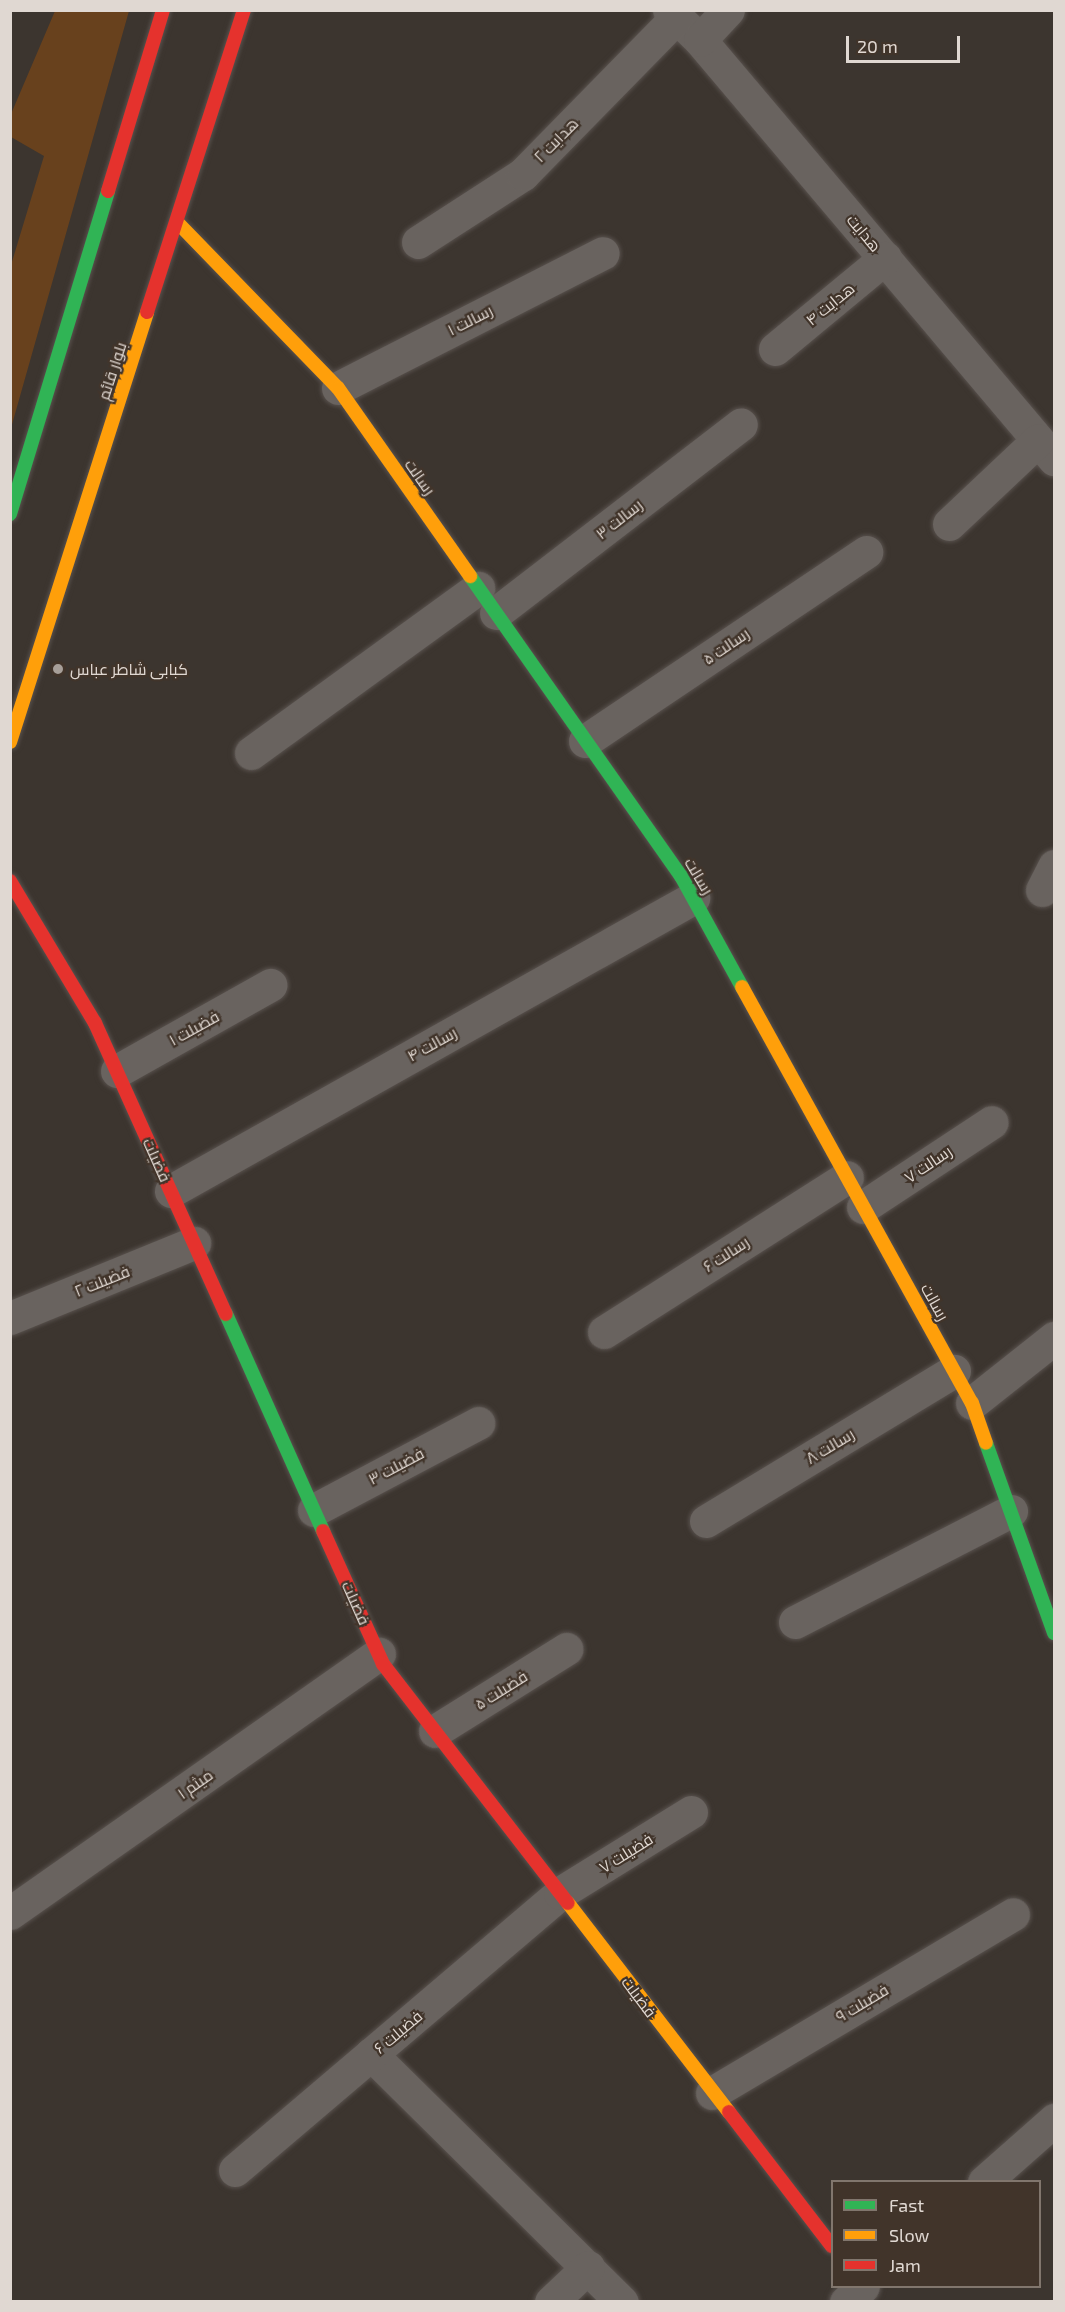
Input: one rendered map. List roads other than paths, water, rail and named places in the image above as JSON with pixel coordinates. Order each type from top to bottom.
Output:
[{"type":"street","points":[[10,514],[164,10]]},
{"type":"street","name":"بلوار قائم","points":[[10,742],[244,10]]},
{"type":"street","points":[[700,40],[728,10]]},
{"type":"street","name":"هدایت","points":[[673,14],[700,40],[1046,449]]},
{"type":"street","name":"هدایت ۲","points":[[418,242],[523,174],[673,14]]},
{"type":"street","name":"رسالت","points":[[177,222],[338,388],[693,898],[972,1403],[1054,1634]]},
{"type":"street","name":"رسالت ۱","points":[[338,388],[603,253]]},
{"type":"street","name":"هدایت ۴","points":[[775,349],[885,258]]},
{"type":"street","name":"رسالت ۳","points":[[251,753],[487,601],[741,424]]},
{"type":"street","points":[[949,524],[1046,449]]},
{"type":"street","name":"رسالت ۵","points":[[585,741],[866,552]]},
{"type":"street","name":"فضیلت","points":[[10,881],[95,1023],[379,1654],[435,1731],[831,2245]]},
{"type":"street","name":"رسالت ۴","points":[[171,1191],[693,898]]},
{"type":"street","name":"فضیلت ۱","points":[[117,1071],[270,985]]},
{"type":"street","name":"رسالت ۷","points":[[863,1207],[992,1122]]},
{"type":"street","name":"رسالت ۶","points":[[604,1332],[847,1177]]},
{"type":"street","name":"فضیلت ۲","points":[[10,1318],[194,1243]]},
{"type":"street","points":[[972,1403],[1054,1338]]},
{"type":"street","name":"رسالت ۸","points":[[706,1521],[954,1371]]},
{"type":"street","name":"فضیلت ۳","points":[[314,1510],[478,1423]]},
{"type":"street","points":[[795,1622],[1011,1511]]},
{"type":"street","name":"فضیلت ۵","points":[[435,1731],[566,1649]]},
{"type":"street","name":"میثم ۱","points":[[10,1913],[379,1654]]},
{"type":"street","name":"فضیلت ۷","points":[[560,1893],[691,1812]]},
{"type":"street","name":"فضیلت ۶","points":[[235,2170],[560,1893]]},
{"type":"street","name":"فضیلت ۹","points":[[712,2093],[1013,1914]]},
{"type":"street","points":[[371,2054],[622,2301]]},
{"type":"street","points":[[985,2180],[1054,2120]]},
{"type":"street","points":[[551,2301],[588,2267]]},
{"type":"street","points":[[846,2301],[862,2288]]},
{"type":"street","points":[[865,2288],[874,2301]]},
{"type":"place","name":"کبابی شاطر عباس","points":[[58,669]]}]
